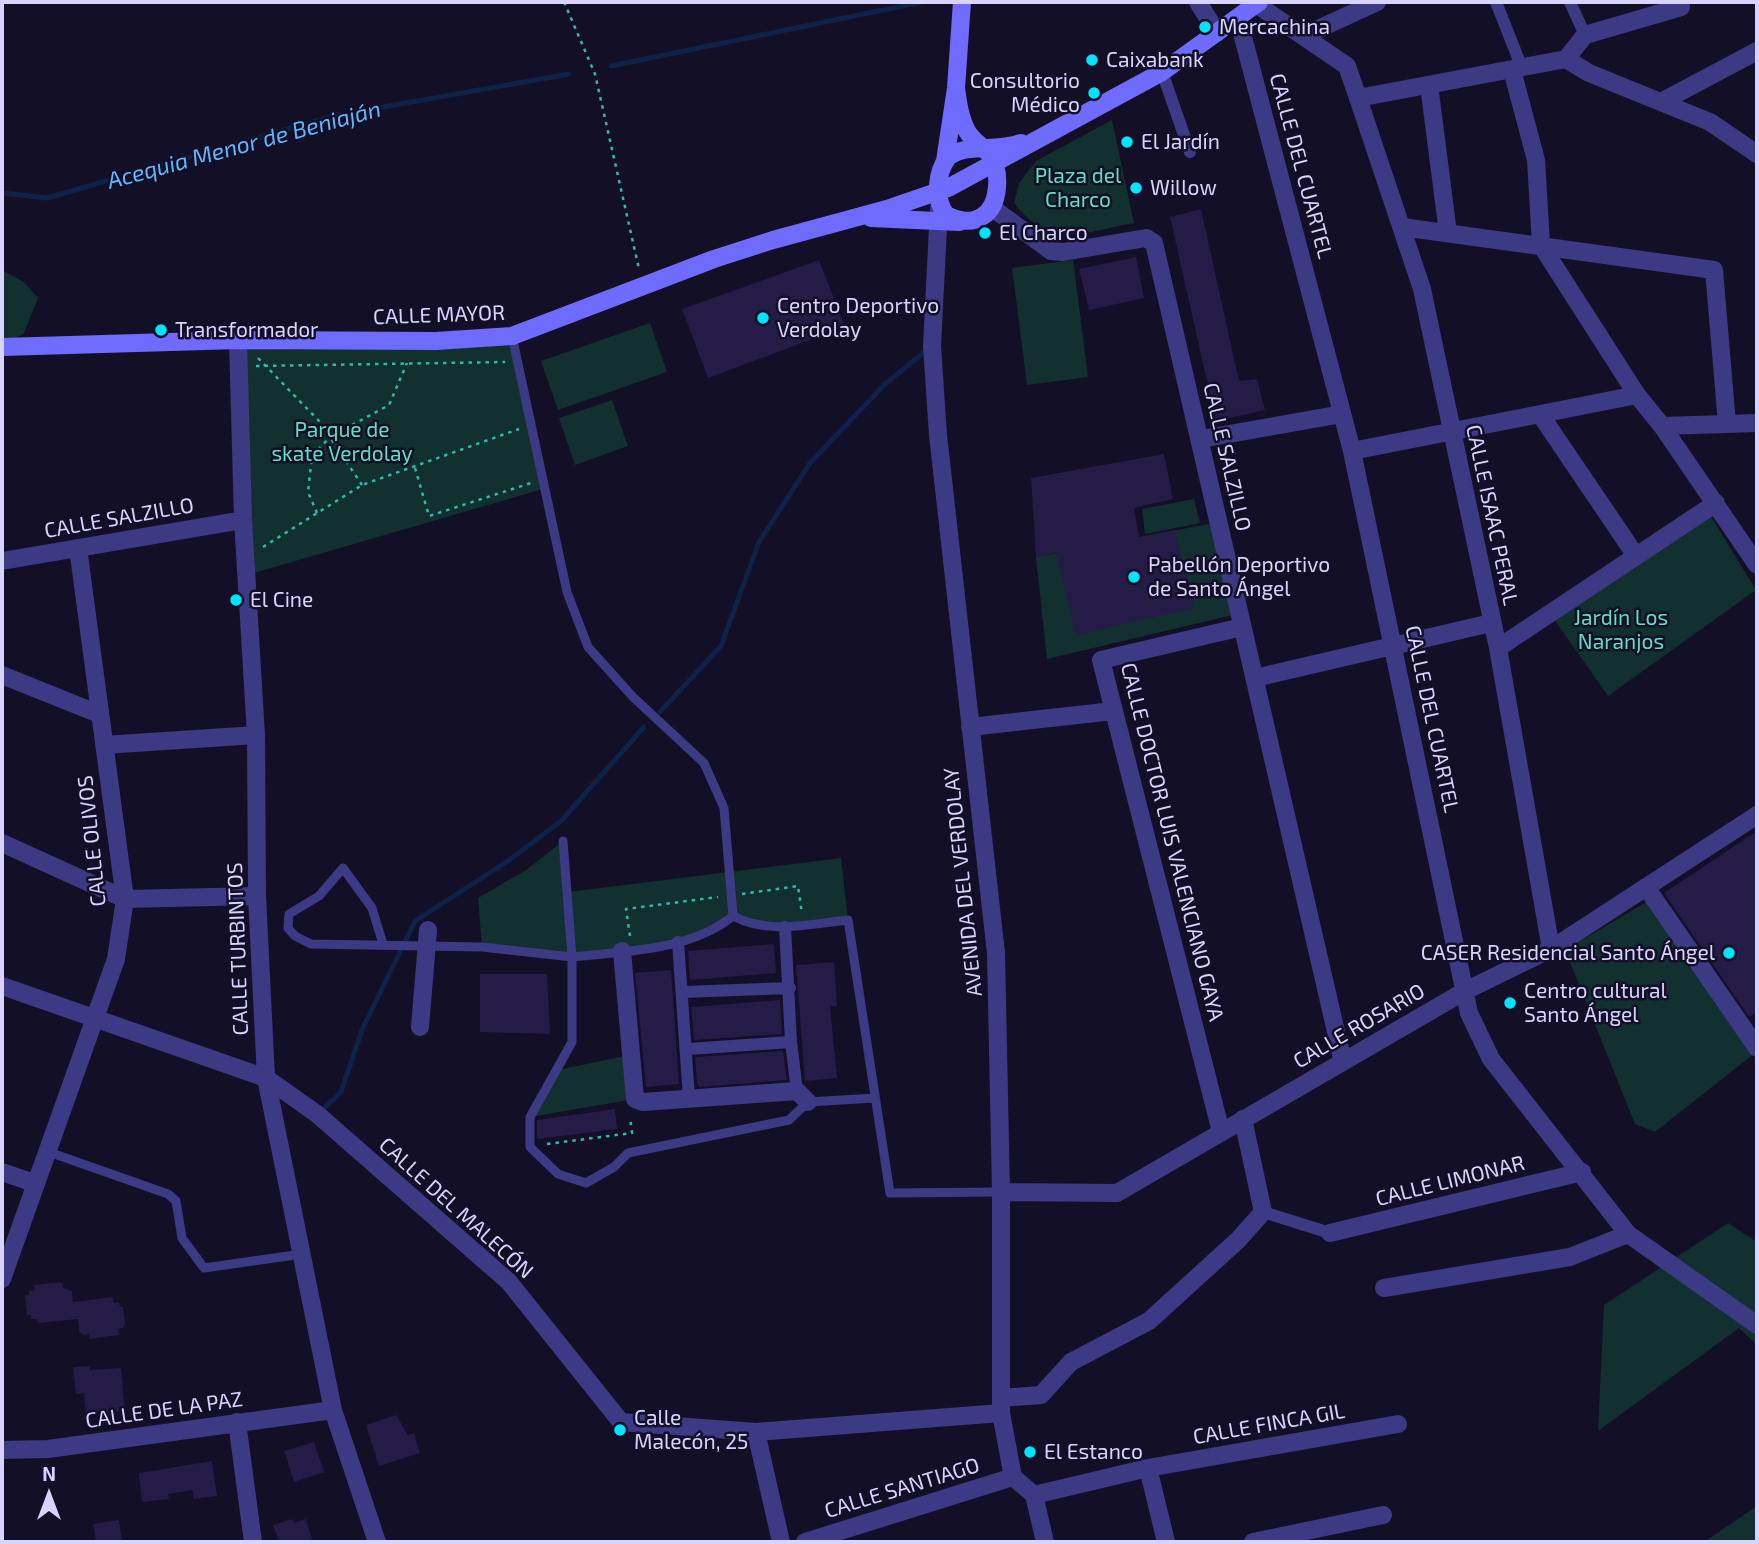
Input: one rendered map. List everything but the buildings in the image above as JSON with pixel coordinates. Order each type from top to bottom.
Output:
[{"type":"main road","points":[[962,2],[956,88],[939,196],[946,215],[965,221]]},
{"type":"main road","points":[[990,158],[1015,145],[1055,131],[1162,72],[1257,3]]},
{"type":"main road","points":[[857,217],[940,223],[965,221],[985,215],[996,192],[990,158],[973,140],[962,122],[956,88]]},
{"type":"main road","points":[[945,162],[954,153],[967,148],[990,158]]},
{"type":"main road","name":"CALLE MAYOR","points":[[2,347],[238,340],[448,341],[512,336],[773,240],[939,196],[990,158]]},
{"type":"street","points":[[1198,2],[1217,33]]},
{"type":"street","points":[[1303,36],[1377,2]]},
{"type":"street","points":[[1496,2],[1517,69],[1536,160],[1541,244],[1637,395],[1662,426],[1757,565]]},
{"type":"street","points":[[1570,2],[1584,35]]},
{"type":"street","points":[[1358,98],[1566,59],[1584,35],[1681,7],[1680,2]]},
{"type":"street","name":"CALLE ISAAC PERAL","points":[[1257,3],[1347,66],[1422,289],[1498,648],[1550,949]]},
{"type":"street","name":"CALLE DEL CUARTEL","points":[[1238,18],[1352,451],[1469,1013],[1491,1059],[1628,1234],[1757,1325]]},
{"type":"street","points":[[1661,102],[1757,51]]},
{"type":"street","points":[[1566,59],[1589,73],[1710,122],[1757,155]]},
{"type":"street","points":[[1162,72],[1190,152]]},
{"type":"street","points":[[1429,85],[1448,233]]},
{"type":"street","name":"AVENIDA DEL VERDOLAY","points":[[939,196],[940,249],[932,346],[938,435],[996,953],[1002,1192],[1001,1406],[1013,1477]]},
{"type":"street","name":"CALLE SALZILLO","points":[[991,207],[1051,251],[1063,253],[1151,239],[1201,439],[1343,1062]]},
{"type":"street","points":[[940,249],[951,229],[965,221]]},
{"type":"street","points":[[1402,227],[1541,244],[1714,271],[1727,424]]},
{"type":"street","name":"CALLE TURBINTOS","points":[[238,340],[243,520],[256,735],[257,895],[266,1078],[333,1410],[377,1542]]},
{"type":"street","points":[[1352,451],[1637,395]]},
{"type":"street","points":[[1201,439],[1342,414]]},
{"type":"street","points":[[1540,414],[1636,556]]},
{"type":"street","points":[[1662,426],[1757,423]]},
{"type":"street","points":[[1498,648],[1716,503]]},
{"type":"street","name":"CALLE SALZILLO","points":[[3,564],[78,548],[243,520]]},
{"type":"street","name":"CALLE OLIVOS","points":[[2,1277],[92,1018],[116,959],[125,899],[78,548]]},
{"type":"street","points":[[1255,678],[1491,623]]},
{"type":"street","name":"CALLE DOCTOR LUIS VALENCIANO GAYA","points":[[1221,1132],[1101,660],[1242,627]]},
{"type":"street","points":[[2,675],[99,714]]},
{"type":"street","points":[[970,727],[1113,711]]},
{"type":"street","points":[[104,745],[256,735]]},
{"type":"street","name":"CALLE ROSARIO","points":[[1002,1192],[1117,1193],[1465,991],[1550,949],[1757,815]]},
{"type":"street","points":[[2,843],[125,899],[257,895]]},
{"type":"street","points":[[1646,887],[1757,1048]]},
{"type":"street","points":[[627,950],[635,1099],[643,1102],[689,1098],[803,1097],[791,1042],[785,928]]},
{"type":"street","points":[[420,1027],[422,941]]},
{"type":"street","points":[[678,942],[688,1049],[689,1098]]},
{"type":"street","name":"CALLE DEL MALECÓN","points":[[2,986],[266,1078],[317,1114],[509,1282],[621,1422],[756,1432],[1001,1406],[1041,1395],[1071,1362],[1149,1321],[1238,1240],[1263,1212]]},
{"type":"street","points":[[683,992],[790,988]]},
{"type":"street","points":[[688,1049],[791,1042]]},
{"type":"street","points":[[1243,1119],[1263,1212],[1330,1233]]},
{"type":"street","points":[[2,1172],[34,1183]]},
{"type":"street","name":"CALLE LIMONAR","points":[[1330,1233],[1582,1172]]},
{"type":"street","points":[[1384,1287],[1570,1258],[1628,1234]]},
{"type":"street","name":"CALLE DE LA PAZ","points":[[2,1450],[48,1449],[333,1410]]},
{"type":"street","points":[[237,1422],[253,1542]]},
{"type":"street","name":"CALLE FINCA GIL","points":[[1034,1495],[1148,1468],[1398,1424]]},
{"type":"street","points":[[756,1432],[781,1542]]},
{"type":"street","points":[[1148,1468],[1166,1542]]},
{"type":"street","points":[[1013,1477],[1034,1495],[1045,1542]]},
{"type":"street","name":"CALLE SANTIAGO","points":[[805,1542],[1013,1477]]},
{"type":"street","points":[[1253,1542],[1383,1515]]},
{"type":"lane","points":[[512,336],[567,592],[588,647],[633,697],[704,763],[724,808],[733,916]]},
{"type":"lane","points":[[563,841],[572,957],[572,1042],[530,1116],[530,1147],[558,1174],[586,1184],[614,1167],[628,1153],[789,1120],[803,1097],[875,1098]]},
{"type":"lane","points":[[383,944],[372,908],[343,868],[319,895],[289,914],[288,928],[295,936],[311,944],[383,944],[422,941],[572,957],[678,942],[715,931],[733,916]]},
{"type":"lane","points":[[733,916],[750,925],[785,928],[848,920],[890,1193],[1002,1192]]},
{"type":"lane","points":[[46,1151],[168,1194],[176,1201],[182,1238],[204,1268],[302,1254]]},
{"type":"path","points":[[564,2],[595,74],[642,286]]},
{"type":"path","points":[[238,340],[267,366],[319,421],[362,485]]},
{"type":"path","points":[[239,366],[517,360]]},
{"type":"path","points":[[317,513],[308,492],[312,456],[330,437],[389,405],[407,363]]},
{"type":"path","points":[[246,558],[362,485],[532,425]]},
{"type":"path","points":[[415,468],[429,516],[541,479]]},
{"type":"path","points":[[627,950],[626,909],[798,886],[804,925]]},
{"type":"path","points":[[530,1147],[632,1133]]},
{"type":"green space","name":"Plaza del Charco","points":[[1112,120],[1134,223],[1069,234],[1041,227],[1027,218],[1014,203],[1019,183],[1036,161]]},
{"type":"green space","points":[[1073,260],[1088,377],[1027,385],[1012,268]]},
{"type":"green space","points":[[2,270],[24,282],[38,298],[24,333],[2,347]]},
{"type":"green space","points":[[650,323],[667,372],[558,410],[541,361]]},
{"type":"green space","name":"Parque de skate Verdolay","points":[[512,336],[543,489],[247,575],[238,340]]},
{"type":"green space","points":[[612,400],[628,446],[575,465],[559,418]]},
{"type":"green space","points":[[1194,499],[1200,523],[1145,534],[1142,509]]},
{"type":"green space","name":"Jardín Los Naranjos","points":[[1710,515],[1756,590],[1608,696],[1554,619]]},
{"type":"green space","name":"Pabellón Deportivo de Santo Ángel","points":[[1219,522],[1233,615],[1047,659],[1036,557]]},
{"type":"green space","points":[[563,841],[568,892],[841,858],[848,920],[785,927],[733,916],[678,942],[572,957],[482,947],[478,898],[526,870]]},
{"type":"green space","points":[[1650,900],[1755,1053],[1655,1132],[1635,1124],[1565,950]]},
{"type":"green space","points":[[630,1055],[635,1099],[530,1117],[558,1070]]},
{"type":"green space","points":[[1728,1223],[1757,1242],[1757,1345],[1739,1328],[1598,1431],[1604,1305]]},
{"type":"green space","points":[[1757,1506],[1757,1542],[1704,1542]]},
{"type":"waterway","name":"Acequia Menor de Beniaján","points":[[611,66],[922,2]]},
{"type":"waterway","name":"Acequia Menor de Beniaján","points":[[2,193],[47,198],[333,116],[569,74]]},
{"type":"waterway","points":[[660,712],[721,646],[759,542],[810,463],[884,385],[928,349]]},
{"type":"waterway","points":[[320,1112],[341,1092],[362,1030],[415,921],[508,861],[561,821],[644,727]]},
{"type":"place","name":"Mercachina","points":[[1205,27]]},
{"type":"place","name":"Caixabank","points":[[1092,60]]},
{"type":"place","name":"Consultorio Médico","points":[[1094,93]]},
{"type":"place","name":"El Jardín","points":[[1127,142]]},
{"type":"place","name":"Willow","points":[[1136,188]]},
{"type":"place","name":"El Charco","points":[[985,233]]},
{"type":"place","name":"Centro Deportivo Verdolay","points":[[763,318]]},
{"type":"place","name":"Transformador","points":[[161,330]]},
{"type":"place","name":"Pabellón Deportivo de Santo Ángel","points":[[1134,577]]},
{"type":"place","name":"El Cine","points":[[236,600]]},
{"type":"place","name":"CASER Residencial Santo Ángel","points":[[1729,953]]},
{"type":"place","name":"Centro cultural Santo Ángel","points":[[1510,1003]]},
{"type":"place","name":"Calle Malecón, 25","points":[[620,1430]]},
{"type":"place","name":"El Estanco","points":[[1030,1452]]}]
